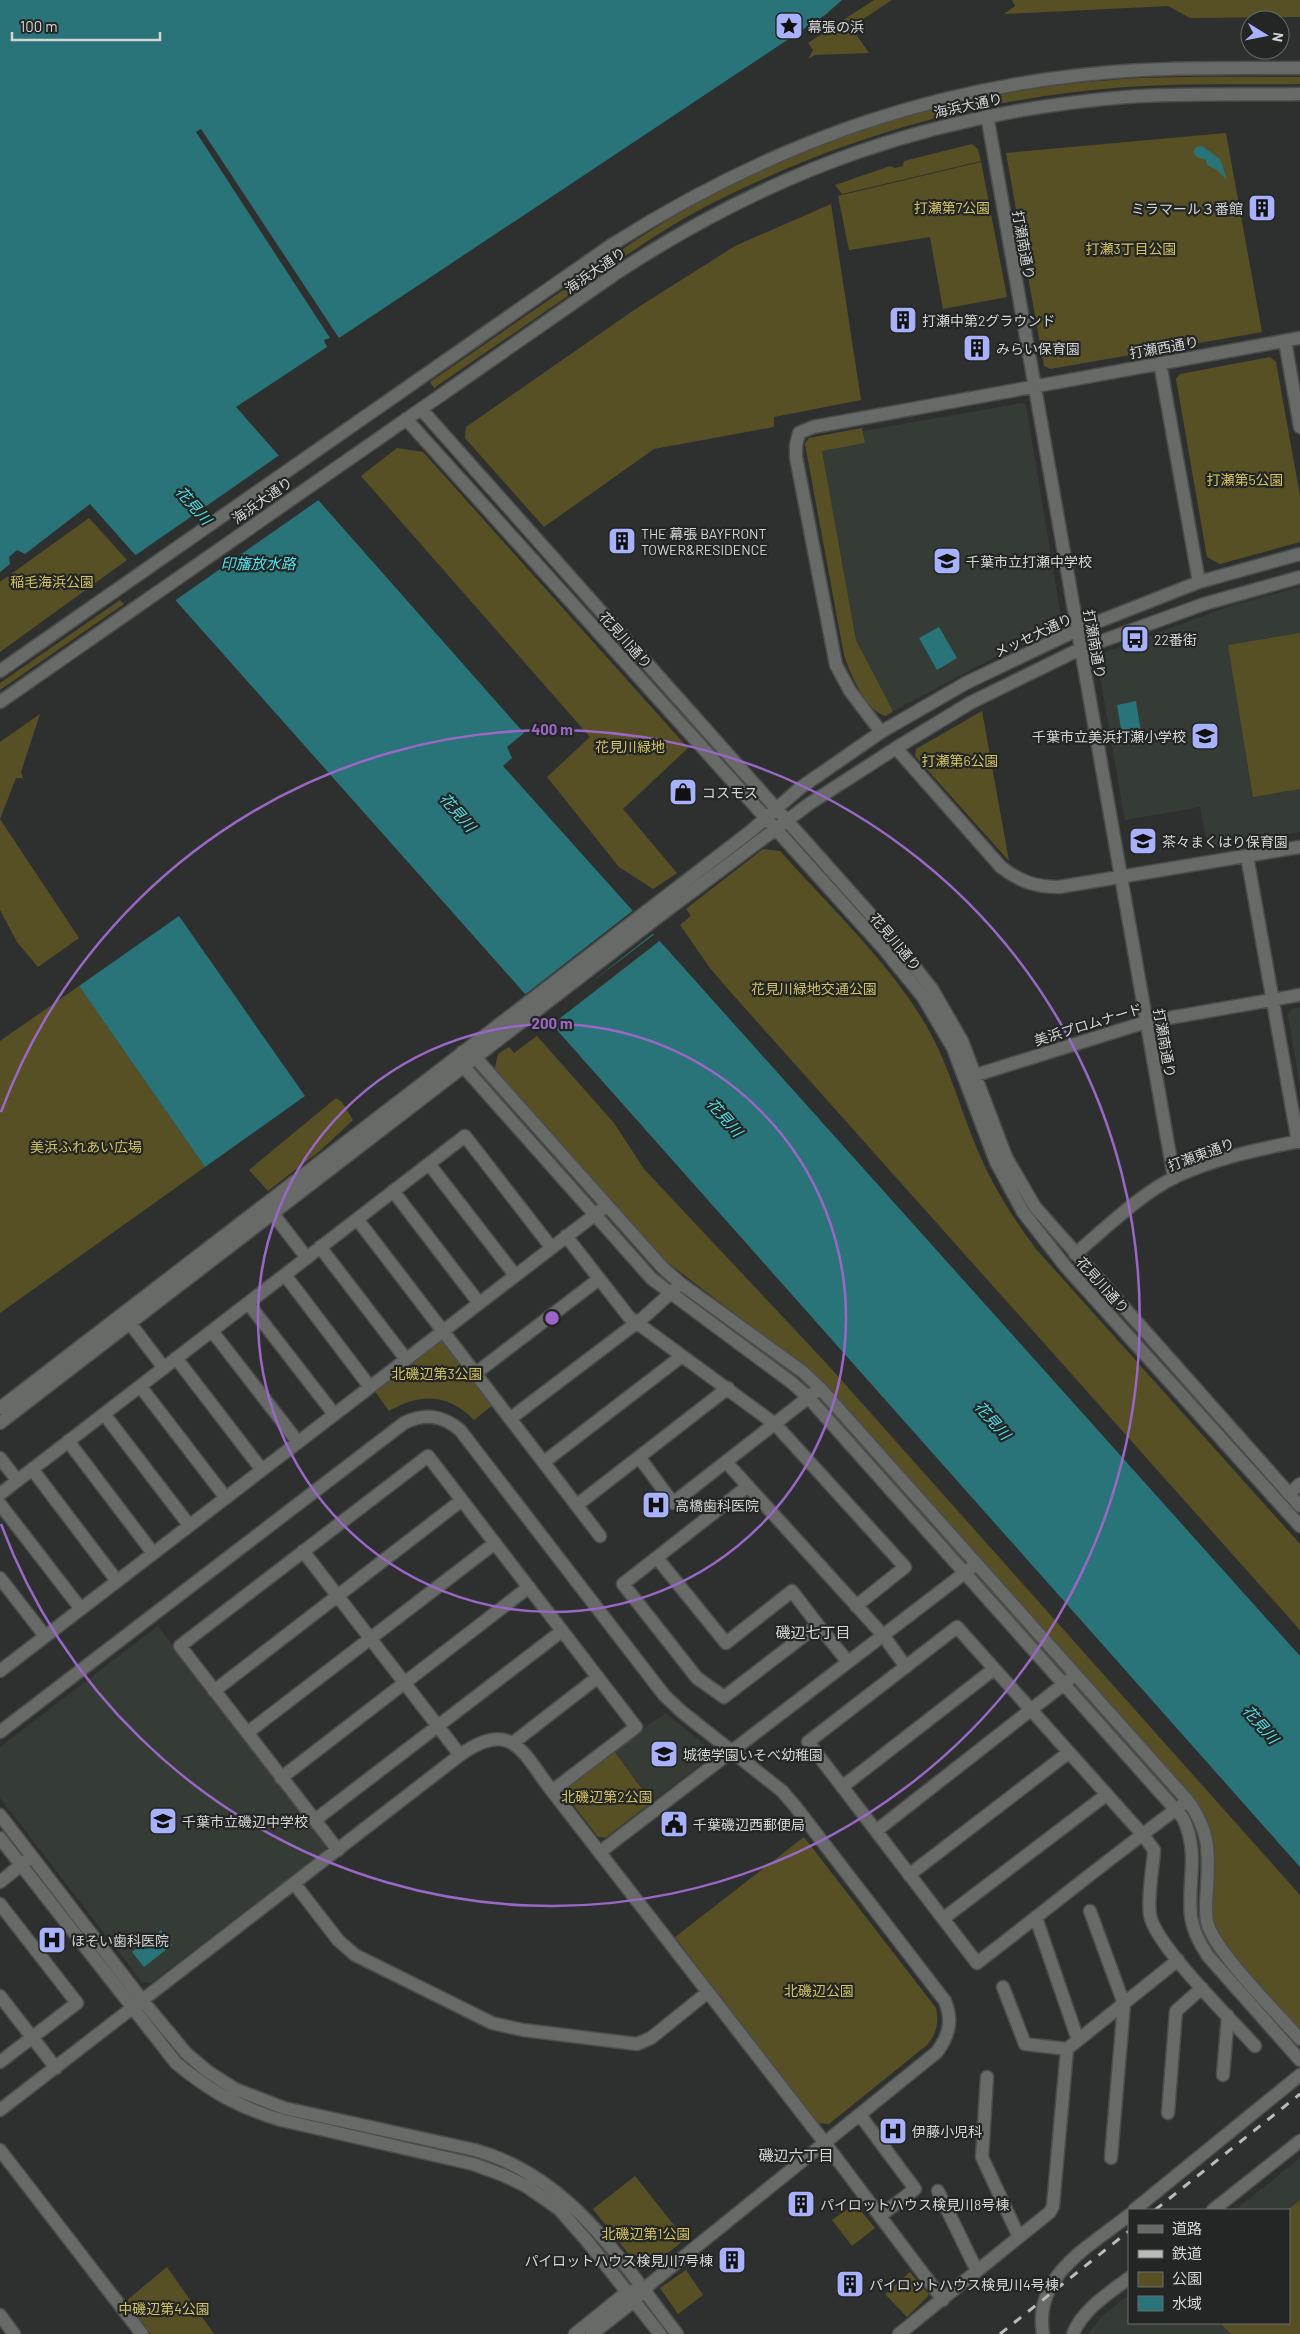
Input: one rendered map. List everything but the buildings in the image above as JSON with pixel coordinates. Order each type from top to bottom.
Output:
[{"type":"street","name":"海浜大通り","points":[[0,671],[340,432],[642,226],[735,175],[834,132],[963,93],[1064,77],[1141,70],[1300,68]]},
{"type":"street","name":"海浜大通り","points":[[0,702],[615,274],[710,216],[776,183],[894,138],[987,115],[1038,106],[1128,97],[1300,94]]},
{"type":"street","name":"打瀬南通り","points":[[987,115],[1174,1178]]},
{"type":"street","name":"打瀬西通り","points":[[881,732],[850,691],[836,665],[796,457],[796,445],[800,433],[813,427],[1300,338]]},
{"type":"street","points":[[1285,341],[1300,426]]},
{"type":"street","points":[[1160,363],[1199,582]]},
{"type":"street","name":"花見川通り","points":[[421,409],[772,813],[923,997],[952,1048],[996,1162],[1023,1212],[1066,1267],[1300,1526]]},
{"type":"street","name":"花見川通り","points":[[406,419],[772,813]]},
{"type":"street","name":"メッセ大通り","points":[[514,1020],[653,904],[772,813],[800,788],[881,732],[966,684],[1077,630],[1199,582],[1300,554]]},
{"type":"street","points":[[0,1408],[126,1318],[269,1208],[462,1052],[514,1020],[662,914],[809,804],[896,748],[970,703],[1080,649],[1204,604],[1300,577]]},
{"type":"street","points":[[896,748],[1001,867],[1031,885],[1045,887],[1121,877],[1300,847]]},
{"type":"street","name":"花見川通り","points":[[782,825],[894,940],[932,989],[962,1041],[1006,1157],[1021,1186],[1035,1207],[1300,1506]]},
{"type":"street","points":[[1247,856],[1299,1141]]},
{"type":"street","name":"美浜プロムナード","points":[[976,1074],[1146,1022],[1300,995]]},
{"type":"street","points":[[269,1208],[464,1066],[514,1020]]},
{"type":"street","points":[[462,1052],[475,1057],[663,1268],[680,1283],[803,1372],[820,1388],[1188,1801],[1202,1822],[1209,1846],[1205,1906],[1207,1923],[1217,1944],[1300,2039]]},
{"type":"street","points":[[462,1052],[464,1066],[652,1279],[791,1382],[808,1397],[1176,1810],[1189,1830],[1194,1850],[1190,1905],[1191,1919],[1197,1938],[1208,1956],[1300,2060]]},
{"type":"street","points":[[0,1494],[465,1136],[551,1247]]},
{"type":"street","name":"打瀬東通り","points":[[1075,1254],[1124,1212],[1174,1178],[1226,1160],[1299,1141]]},
{"type":"street","points":[[429,1164],[515,1276]]},
{"type":"street","points":[[393,1191],[479,1303]]},
{"type":"street","points":[[2,1665],[81,1609],[607,1205]]},
{"type":"street","points":[[269,1208],[307,1258]]},
{"type":"street","points":[[357,1219],[600,1536]]},
{"type":"street","points":[[566,1236],[629,1317],[775,1424],[905,1567],[856,1606]]},
{"type":"street","points":[[320,1247],[406,1359]]},
{"type":"street","points":[[285,1275],[370,1387]]},
{"type":"street","points":[[476,1373],[599,1279]]},
{"type":"street","points":[[511,1418],[636,1323],[680,1283]]},
{"type":"street","points":[[248,1303],[334,1414]]},
{"type":"street","points":[[126,1318],[164,1368]]},
{"type":"street","points":[[0,1423],[126,1318]]},
{"type":"street","points":[[212,1330],[298,1442]]},
{"type":"street","points":[[544,1462],[682,1356]]},
{"type":"street","points":[[176,1358],[262,1470]]},
{"type":"street","points":[[140,1386],[226,1498]]},
{"type":"street","points":[[577,1505],[728,1388]]},
{"type":"street","points":[[639,1457],[673,1503],[820,1388]]},
{"type":"street","points":[[104,1414],[189,1526]]},
{"type":"street","points":[[0,1732],[404,1422],[423,1416],[448,1420],[460,1430],[664,1695],[682,1712],[782,1791],[946,2000],[950,2012],[947,2037],[938,2052],[643,2290],[575,2334]]},
{"type":"street","points":[[68,1442],[154,1553]]},
{"type":"street","points":[[338,1850],[180,1646],[428,1456],[636,1728],[552,1790]]},
{"type":"street","points":[[0,1458],[17,1480]]},
{"type":"street","points":[[726,1462],[883,1636],[906,1667]]},
{"type":"street","points":[[32,1469],[117,1580]]},
{"type":"street","points":[[1289,1494],[1300,1484]]},
{"type":"street","points":[[748,1486],[623,1584],[697,1678],[724,1697],[818,1625]]},
{"type":"street","points":[[214,1691],[462,1500]]},
{"type":"street","points":[[0,1504],[81,1609]]},
{"type":"street","points":[[247,1733],[495,1543]]},
{"type":"street","points":[[303,1551],[460,1755]]},
{"type":"street","points":[[657,1558],[726,1643],[792,1591],[848,1662]]},
{"type":"street","points":[[600,1852],[977,1563]]},
{"type":"street","points":[[0,1578],[45,1636]]},
{"type":"street","points":[[281,1778],[529,1587]]},
{"type":"street","points":[[1188,1801],[1143,1835],[977,1963],[808,1742],[957,1627],[1143,1835],[1154,1850],[1150,1903],[1153,1924],[1159,1937],[1255,2046]]},
{"type":"street","points":[[316,1820],[562,1631]]},
{"type":"street","points":[[842,1786],[994,1669]]},
{"type":"street","points":[[876,1831],[1032,1711],[1075,1675]]},
{"type":"street","points":[[0,2110],[460,1755],[486,1739],[514,1742],[598,1677]]},
{"type":"street","points":[[514,1742],[825,2143],[942,2300]]},
{"type":"street","points":[[909,1875],[1068,1753]]},
{"type":"street","points":[[944,1918],[1106,1795]]},
{"type":"street","points":[[0,1815],[142,2000],[186,2053],[207,2071],[250,2096],[284,2108],[484,2152],[533,2173],[568,2200],[597,2231],[677,2334]]},
{"type":"street","points":[[0,1838],[176,2063],[199,2082],[230,2102],[281,2120],[473,2164],[526,2186],[559,2209],[587,2241],[660,2334]]},
{"type":"street","points":[[0,1882],[32,1857]]},
{"type":"street","points":[[294,1883],[338,1940],[355,1954],[482,2018],[508,2027],[637,2044],[651,2038],[708,1992]]},
{"type":"street","points":[[0,1904],[77,2003],[0,2062]]},
{"type":"street","points":[[1090,1911],[1124,2004],[1111,2158]]},
{"type":"street","points":[[1036,1918],[1078,2040]]},
{"type":"street","points":[[899,2334],[1050,2212],[1054,2201],[1067,2049],[1178,1960]]},
{"type":"street","points":[[1003,1987],[1025,2044],[1067,2049]]},
{"type":"street","points":[[1168,2113],[1176,2011],[1202,1988]]},
{"type":"street","points":[[0,1996],[56,2068]]},
{"type":"street","points":[[1223,2075],[1228,2016]]},
{"type":"street","points":[[1135,2209],[1300,2075]]},
{"type":"street","points":[[987,2077],[982,2157],[1019,2237]]},
{"type":"street","points":[[860,2115],[915,2189],[880,2216]]},
{"type":"street","points":[[1214,2209],[1300,2141]]},
{"type":"street","points":[[0,2150],[142,2334]]},
{"type":"street","points":[[938,2192],[977,2271]]},
{"type":"street","points":[[1043,2334],[1042,2309],[1045,2295],[1053,2279],[1128,2216]]},
{"type":"street","points":[[1073,2334],[1076,2325],[1087,2313],[1128,2279]]},
{"type":"street","points":[[592,2334],[631,2297]]},
{"type":"street","points":[[0,2315],[14,2334]]},
{"type":"shaded area","name":"千葉市立打瀬中学校","points":[[1022,403],[1026,405],[1061,617],[1056,625],[893,711],[856,639],[822,451],[865,443],[863,431]]},
{"type":"shaded area","name":"千葉市立美浜打瀬小学校","points":[[1300,587],[1300,832],[1208,848],[1200,807],[1125,820],[1098,665],[1104,653],[1233,605]]},
{"type":"shaded area","points":[[1300,1007],[1300,1085],[1288,1015],[1292,1009]]},
{"type":"shaded area","name":"千葉市立磯辺中学校","points":[[158,1626],[327,1845],[326,1849],[151,1983],[142,1982],[0,1798],[0,1747]]},
{"type":"shaded area","name":"城徳学園いそべ幼稚園","points":[[665,1713],[710,1749],[709,1758],[653,1801],[614,1751]]},
{"type":"shaded area","points":[[1300,2158],[1300,2334],[1088,2334],[1103,2315],[1128,2296],[1128,2324],[1290,2324],[1290,2209],[1236,2209]]},
{"type":"green space","points":[[874,0],[892,0],[851,27],[869,53],[815,55],[808,59],[813,50],[808,43]]},
{"type":"green space","points":[[1012,0],[1300,0],[1300,17],[1290,17],[1290,10],[1240,10],[1240,18],[1190,18],[1168,6],[1004,14],[1015,6]]},
{"type":"green space","points":[[1163,77],[1300,77],[1300,84],[1125,87],[1014,101],[960,112],[854,143],[802,162],[751,184],[669,227],[434,388],[430,382],[675,215],[742,179],[796,155],[852,134],[909,116],[967,101],[1025,90],[1084,82]]},
{"type":"green space","name":"打瀬3丁目公園","points":[[1226,133],[1262,332],[1050,369],[1044,366],[1006,153]]},
{"type":"green space","points":[[972,144],[978,149],[981,161],[842,194],[835,185],[890,166],[895,168],[903,166],[904,161]]},
{"type":"green space","name":"打瀬第7公園","points":[[981,162],[1007,297],[943,309],[930,237],[849,250],[838,196]]},
{"type":"green space","points":[[831,204],[861,400],[774,417],[774,427],[654,449],[544,527],[465,438],[466,427],[637,308],[735,246]]},
{"type":"green space","name":"打瀬第5公園","points":[[1270,357],[1276,362],[1300,496],[1300,542],[1220,564],[1207,557],[1176,379],[1180,374]]},
{"type":"green space","points":[[862,428],[865,443],[822,451],[856,640],[893,711],[886,716],[879,713],[866,700],[850,672],[844,655],[805,444],[809,438]]},
{"type":"green space","name":"花見川緑地","points":[[397,448],[423,452],[688,748],[623,809],[677,873],[653,889],[619,867],[547,777],[590,737],[361,476]]},
{"type":"green space","name":"稲毛海浜公園","points":[[89,518],[127,560],[0,652],[0,582]]},
{"type":"green space","points":[[120,600],[124,604],[0,690],[0,683]]},
{"type":"green space","points":[[1300,633],[1300,789],[1253,797],[1228,645]]},
{"type":"green space","name":"打瀬第6公園","points":[[982,711],[1009,861],[915,756],[916,749]]},
{"type":"green space","points":[[40,714],[21,772],[23,778],[16,778],[0,819],[0,742]]},
{"type":"green space","points":[[0,819],[79,938],[38,967],[17,942],[0,910]]},
{"type":"green space","name":"花見川緑地交通公園","points":[[763,849],[780,851],[883,965],[919,1013],[940,1052],[972,1137],[990,1177],[1011,1214],[1036,1249],[1300,1544],[1300,1630],[727,988],[710,968],[680,925],[691,916],[686,909]]},
{"type":"green space","name":"美浜ふれあい広場","points":[[79,986],[205,1167],[0,1313],[0,1041]]},
{"type":"green space","points":[[537,1036],[614,1123],[644,1169],[827,1364],[1300,1895],[1300,2029],[1219,1940],[1212,1910],[1213,1849],[1211,1835],[1206,1818],[1194,1797],[1190,1798],[814,1374],[667,1262],[494,1072],[498,1054],[509,1047],[514,1053]]},
{"type":"green space","points":[[336,1098],[342,1102],[353,1120],[321,1150],[268,1191],[249,1170]]},
{"type":"green space","name":"北磯辺第3公園","points":[[439,1339],[444,1339],[494,1404],[474,1420],[454,1405],[433,1399],[412,1401],[389,1411],[373,1389]]},
{"type":"green space","points":[[823,1405],[826,1406],[960,1554],[957,1558]]},
{"type":"green space","points":[[1080,1692],[1173,1793],[1172,1795]]},
{"type":"green space","name":"北磯辺第2公園","points":[[614,1751],[652,1802],[605,1838],[598,1837],[565,1794],[565,1789]]},
{"type":"green space","name":"北磯辺公園","points":[[804,1837],[936,2008],[937,2013],[935,2032],[927,2045],[829,2124],[817,2123],[675,1937]]},
{"type":"green space","name":"北磯辺第1公園","points":[[635,2176],[685,2239],[650,2268],[638,2266],[593,2209]]},
{"type":"green space","points":[[1300,2200],[1300,2334],[1231,2334],[1221,2324],[1290,2324],[1289,2209]]},
{"type":"green space","points":[[855,2204],[875,2228],[852,2246],[832,2220]]},
{"type":"green space","name":"中磯辺第4公園","points":[[167,2267],[214,2334],[151,2334],[126,2301]]},
{"type":"green space","points":[[686,2270],[703,2295],[678,2314],[660,2288]]},
{"type":"green space","points":[[910,2272],[929,2295],[907,2317],[885,2294]]},
{"type":"water","points":[[0,0],[842,0],[825,15],[339,338],[201,129],[196,132],[330,338],[324,340],[327,347],[236,407],[524,733],[507,747],[512,758],[503,766],[1300,1656],[1300,1867],[90,504],[25,554],[17,550],[9,557],[10,564],[0,572]]},
{"type":"water","points":[[1202,146],[1220,159],[1227,180],[1217,170],[1207,165],[1206,160],[1197,157],[1193,152],[1196,147]]},
{"type":"water","points":[[939,627],[957,658],[937,670],[919,638]]},
{"type":"water","points":[[1136,701],[1142,738],[1123,741],[1117,705]]},
{"type":"water","points":[[179,916],[305,1096],[205,1167],[79,986]]},
{"type":"water","points":[[161,1930],[172,1945],[144,1967],[132,1952]]},
{"type":"pier","points":[[281,454],[320,499],[173,602],[133,557]]},
{"type":"pier","points":[[635,909],[655,932],[585,987],[656,933],[662,939],[550,1026],[523,996]]},
{"type":"railway","points":[[1156,2209],[1300,2094]]},
{"type":"railway","points":[[1000,2334],[1128,2232]]},
{"type":"place","name":"幕張の浜","points":[[789,26]]},
{"type":"place","name":"ミラマール３番館","points":[[1262,208]]},
{"type":"place","name":"打瀬中第2グラウンド","points":[[903,320]]},
{"type":"place","name":"みらい保育園","points":[[977,348]]},
{"type":"place","name":"THE 幕張 BAYFRONT TOWER&RESIDENCE","points":[[622,541]]},
{"type":"place","name":"千葉市立打瀬中学校","points":[[947,561]]},
{"type":"place","name":"22番街","points":[[1135,639]]},
{"type":"place","name":"千葉市立美浜打瀬小学校","points":[[1205,736]]},
{"type":"place","name":"コスモス","points":[[683,792]]},
{"type":"place","name":"茶々まくはり保育園","points":[[1143,841]]},
{"type":"place","name":"高橋歯科医院","points":[[656,1505]]},
{"type":"place","name":"城徳学園いそべ幼稚園","points":[[664,1754]]},
{"type":"place","name":"千葉市立磯辺中学校","points":[[163,1821]]},
{"type":"place","name":"千葉磯辺西郵便局","points":[[674,1824]]},
{"type":"place","name":"ほそい歯科医院","points":[[52,1940]]},
{"type":"place","name":"伊藤小児科","points":[[893,2131]]},
{"type":"place","name":"パイロットハウス検見川8号棟","points":[[801,2204]]},
{"type":"place","name":"パイロットハウス検見川7号棟","points":[[732,2260]]},
{"type":"place","name":"パイロットハウス検見川4号棟","points":[[850,2284]]},
{"type":"district","name":"磯辺七丁目","points":[[813,1632]]},
{"type":"district","name":"磯辺六丁目","points":[[796,2155]]},
{"type":"water label","name":"花見川","points":[[194,505]]},
{"type":"water label","name":"印旛放水路","points":[[258,563]]},
{"type":"water label","name":"花見川","points":[[458,812]]},
{"type":"water label","name":"花見川","points":[[725,1117]]},
{"type":"water label","name":"花見川","points":[[993,1420]]},
{"type":"water label","name":"花見川","points":[[1261,1724]]}]
